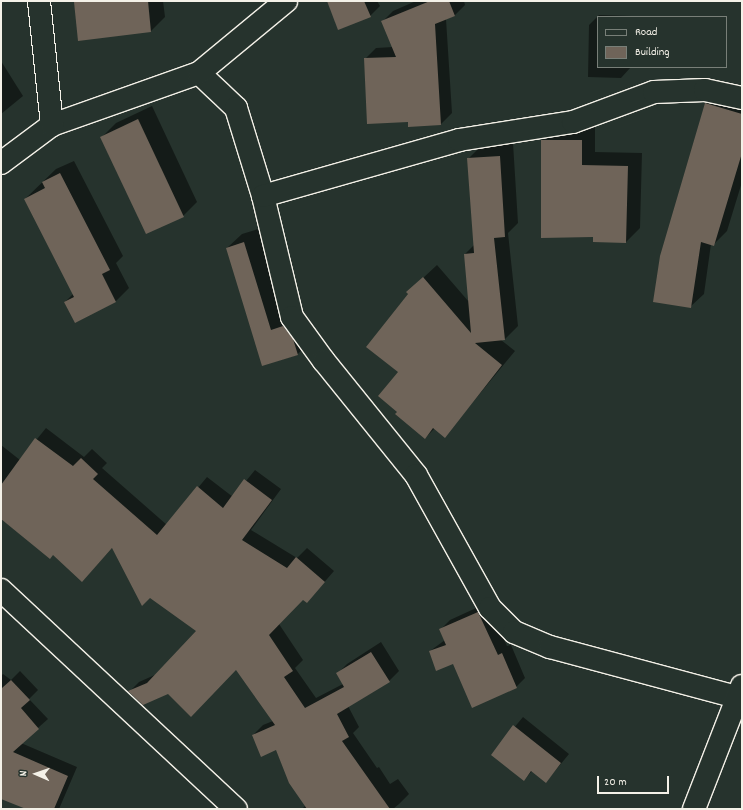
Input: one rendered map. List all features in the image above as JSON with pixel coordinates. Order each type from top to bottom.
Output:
[{"type":"street","points":[[39,1],[52,125]]},
{"type":"street","points":[[1,163],[52,125],[199,73],[286,1]]},
{"type":"street","points":[[199,73],[236,108],[263,196],[292,317],[324,362],[416,475],[490,608],[514,632],[550,648],[739,691],[694,809]]},
{"type":"street","points":[[263,196],[459,140],[573,122],[654,92],[705,90],[742,98]]},
{"type":"street","points":[[1,590],[236,809]]},
{"type":"building","points":[[148,1],[151,32],[78,41],[74,2]]},
{"type":"building","points":[[327,1],[364,1],[371,17],[338,30]]},
{"type":"building","points":[[430,1],[449,1],[455,16],[435,24],[441,125],[408,127],[408,122],[367,124],[364,58],[396,57],[381,21]]},
{"type":"building","points":[[705,103],[742,114],[742,153],[714,246],[701,242],[691,308],[653,302],[660,256]]},
{"type":"building","points":[[138,119],[184,217],[146,234],[100,137]]},
{"type":"building","points":[[541,140],[582,140],[582,165],[628,166],[626,243],[593,242],[593,237],[541,238]]},
{"type":"building","points":[[500,156],[505,237],[494,238],[505,340],[475,343],[502,365],[445,438],[433,428],[425,439],[395,414],[397,412],[378,396],[398,372],[366,347],[408,294],[406,292],[423,277],[471,333],[464,254],[474,253],[467,158]]},
{"type":"building","points":[[60,173],[110,270],[102,274],[116,302],[75,323],[64,302],[74,297],[24,199],[45,188],[42,182]]},
{"type":"building","points":[[244,242],[271,330],[283,326],[293,339],[298,355],[262,366],[226,248]]},
{"type":"building","points":[[35,438],[73,466],[81,458],[98,474],[93,479],[157,535],[197,486],[223,508],[244,479],[272,500],[242,540],[287,568],[296,557],[325,582],[307,603],[303,600],[269,635],[293,671],[284,677],[305,708],[344,687],[336,673],[371,652],[390,682],[337,714],[349,737],[342,741],[390,809],[307,809],[289,783],[276,750],[261,757],[252,735],[275,725],[236,670],[191,717],[168,694],[143,705],[128,691],[147,683],[196,631],[150,598],[142,606],[112,548],[82,582],[53,555],[50,559],[1,519],[1,485]]},
{"type":"building","points":[[478,612],[498,655],[502,653],[517,688],[472,708],[453,664],[436,671],[429,651],[446,645],[439,629]]},
{"type":"building","points":[[11,680],[30,700],[21,708],[39,729],[13,752],[68,776],[54,809],[26,809],[1,799],[1,686],[2,688]]},
{"type":"building","points":[[513,725],[561,763],[546,783],[531,771],[524,781],[491,755]]}]
